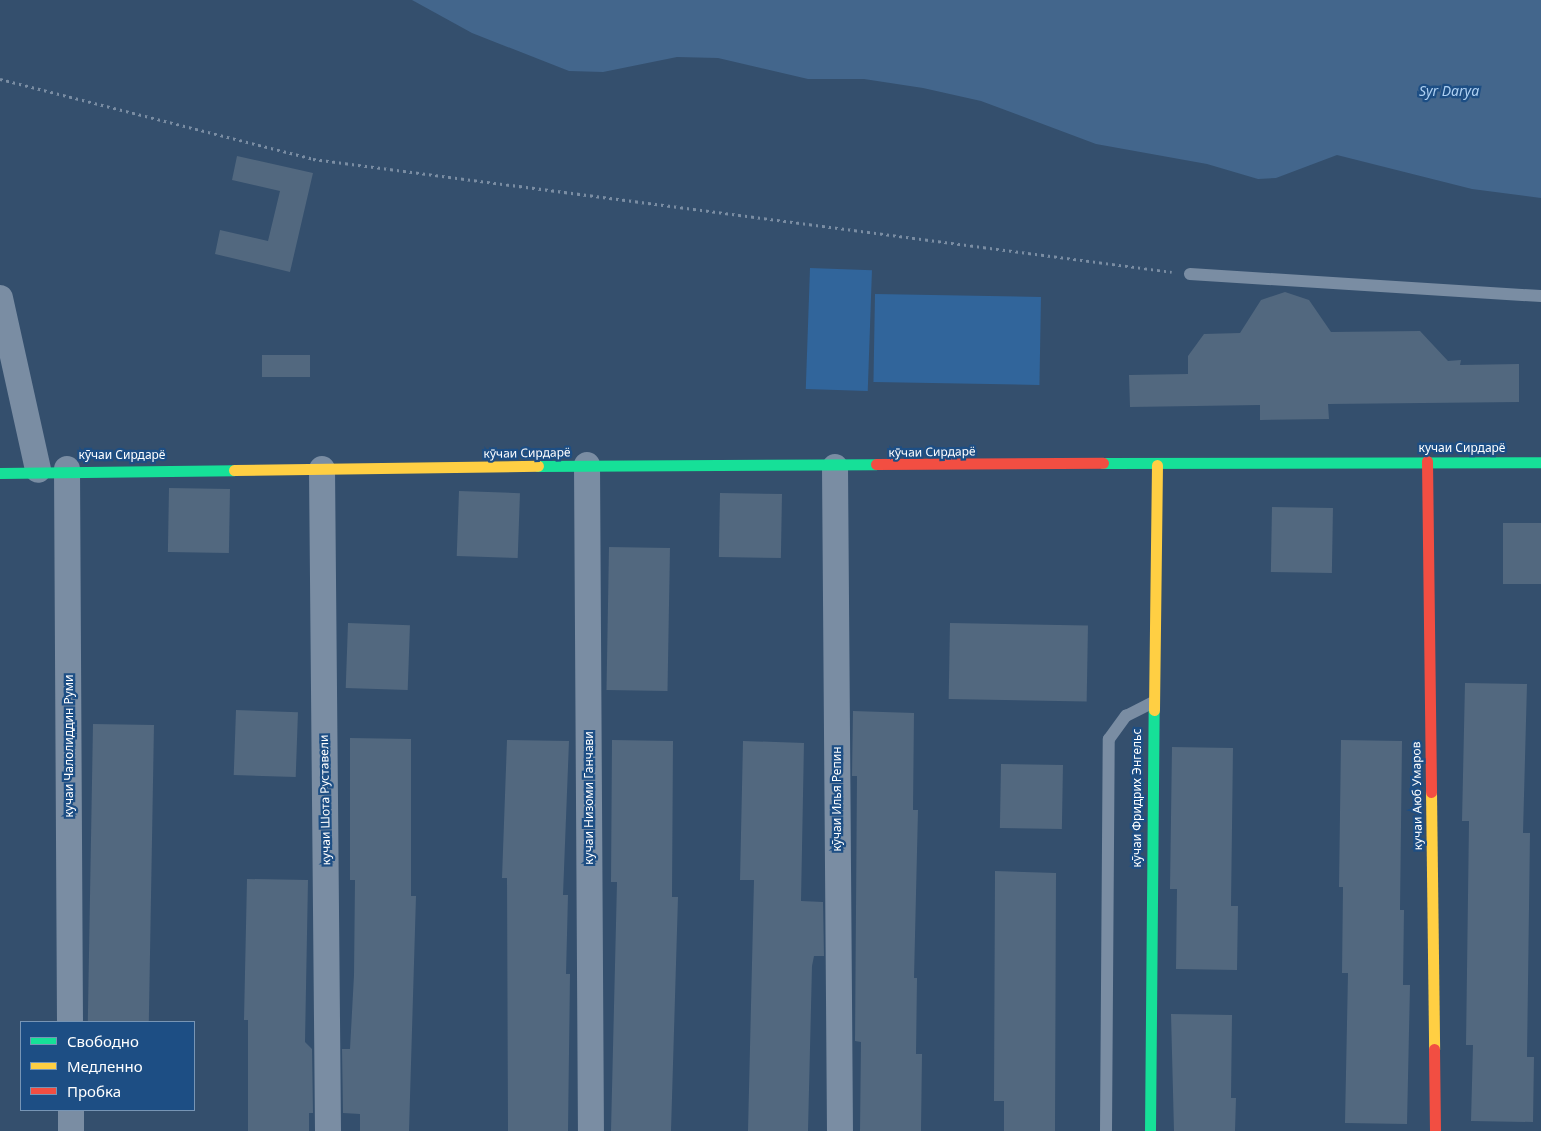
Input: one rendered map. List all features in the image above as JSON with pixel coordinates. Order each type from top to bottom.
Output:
[{"type":"main road","name":"кучаи Сирдарё","points":[[1156,465],[1382,461],[1541,462]]},
{"type":"main road","name":"кучаи Аюб Умаров","points":[[1427,461],[1435,1131]]},
{"type":"main road","name":"кӯчаи Сирдарё","points":[[0,473],[67,469],[322,469],[587,465],[835,467],[1156,465]]},
{"type":"main road","name":"кӯчаи Фридрих Энгельс","points":[[1150,1131],[1152,704],[1156,465]]},
{"type":"street","points":[[0,298],[38,470]]},
{"type":"street","name":"кучаи Низоми Ганчави","points":[[587,465],[591,1131]]},
{"type":"street","name":"кӯчаи Илья Репин","points":[[835,467],[840,1131]]},
{"type":"street","name":"кучаи Чалолиддин Руми","points":[[67,469],[70,1021]]},
{"type":"street","name":"кучаи Шота Руставели","points":[[322,469],[328,1131]]},
{"type":"street","points":[[71,1111],[71,1131]]},
{"type":"lane","points":[[1190,274],[1541,296]]},
{"type":"lane","points":[[1106,1131],[1109,739],[1126,716],[1152,704]]},
{"type":"path","points":[[0,78],[313,159],[1190,274]]},
{"type":"shaded area","points":[[810,268],[872,270],[868,391],[806,389]]},
{"type":"shaded area","points":[[875,294],[1041,297],[1039,385],[873,382]]},
{"type":"water","name":"Syr Darya","points":[[412,0],[1541,0],[1541,198],[1472,189],[1337,155],[1276,178],[1258,179],[1207,164],[1096,144],[981,101],[923,88],[864,79],[808,79],[718,58],[677,57],[603,72],[569,71],[472,33]]},
{"type":"building","points":[[237,156],[313,173],[290,272],[215,254],[220,230],[268,241],[280,191],[232,180]]},
{"type":"building","points":[[1285,292],[1309,300],[1331,332],[1420,331],[1448,361],[1461,360],[1460,365],[1519,364],[1519,402],[1328,404],[1329,419],[1260,420],[1260,405],[1130,407],[1129,375],[1188,374],[1188,356],[1204,334],[1240,333],[1261,300]]},
{"type":"building","points":[[262,355],[310,355],[310,377],[262,377]]},
{"type":"building","points":[[169,488],[230,489],[229,553],[168,552]]},
{"type":"building","points":[[459,491],[520,493],[518,558],[457,556]]},
{"type":"building","points":[[720,493],[782,494],[781,558],[719,557]]},
{"type":"building","points":[[1272,507],[1333,508],[1332,573],[1271,572]]},
{"type":"building","points":[[1503,523],[1541,523],[1541,584],[1503,584]]},
{"type":"building","points":[[609,547],[670,548],[667,691],[607,690]]},
{"type":"building","points":[[348,623],[410,625],[408,690],[346,688]]},
{"type":"building","points":[[950,623],[1088,625],[1087,701],[949,699]]},
{"type":"building","points":[[1465,683],[1527,684],[1523,833],[1530,833],[1527,1057],[1534,1057],[1533,1122],[1471,1121],[1473,1045],[1466,1045],[1469,821],[1462,821]]},
{"type":"building","points":[[236,710],[298,712],[296,777],[234,775]]},
{"type":"building","points":[[853,711],[914,713],[913,810],[918,810],[914,978],[917,978],[916,1054],[922,1054],[921,1131],[860,1131],[861,1042],[855,1041],[857,776],[852,776]]},
{"type":"building","points":[[93,724],[154,725],[149,1021],[88,1021]]},
{"type":"building","points":[[350,738],[411,739],[411,896],[416,896],[409,1131],[360,1131],[360,1114],[343,1113],[342,1049],[350,1049],[354,975],[355,880],[350,880]]},
{"type":"building","points":[[507,740],[569,741],[563,895],[568,895],[566,974],[570,974],[568,1131],[508,1131],[507,878],[502,878]]},
{"type":"building","points":[[612,740],[673,741],[672,897],[678,897],[671,1131],[611,1131],[617,882],[611,882]]},
{"type":"building","points":[[1341,740],[1402,741],[1400,910],[1404,910],[1403,985],[1410,985],[1407,1124],[1345,1123],[1348,973],[1342,973],[1343,887],[1339,887]]},
{"type":"building","points":[[743,741],[804,743],[801,901],[823,902],[824,956],[814,956],[812,966],[808,1131],[748,1131],[754,880],[740,880]]},
{"type":"building","points":[[1172,747],[1233,748],[1231,906],[1238,906],[1237,970],[1176,969],[1177,889],[1170,889]]},
{"type":"building","points":[[1001,764],[1063,765],[1062,829],[1000,828]]},
{"type":"building","points":[[995,871],[1056,873],[1055,1131],[1004,1131],[1004,1101],[994,1101]]},
{"type":"building","points":[[247,879],[308,880],[305,1042],[312,1049],[313,1113],[309,1113],[309,1131],[248,1131],[248,1020],[244,1020]]},
{"type":"building","points":[[1171,1014],[1232,1015],[1231,1098],[1236,1098],[1235,1131],[1174,1131]]},
{"type":"traffic: fast","points":[[1103,463],[1541,462]]},
{"type":"traffic: fast","points":[[538,466],[876,464]]},
{"type":"traffic: fast","points":[[0,473],[234,470]]},
{"type":"traffic: fast","points":[[1150,1131],[1154,710]]},
{"type":"traffic: slow","points":[[1154,710],[1157,465]]},
{"type":"traffic: slow","points":[[234,470],[538,466]]},
{"type":"traffic: slow","points":[[1431,792],[1434,1049]]},
{"type":"traffic: jam","points":[[1427,461],[1431,792]]},
{"type":"traffic: jam","points":[[876,464],[1103,463]]},
{"type":"traffic: jam","points":[[1434,1049],[1435,1131]]}]
